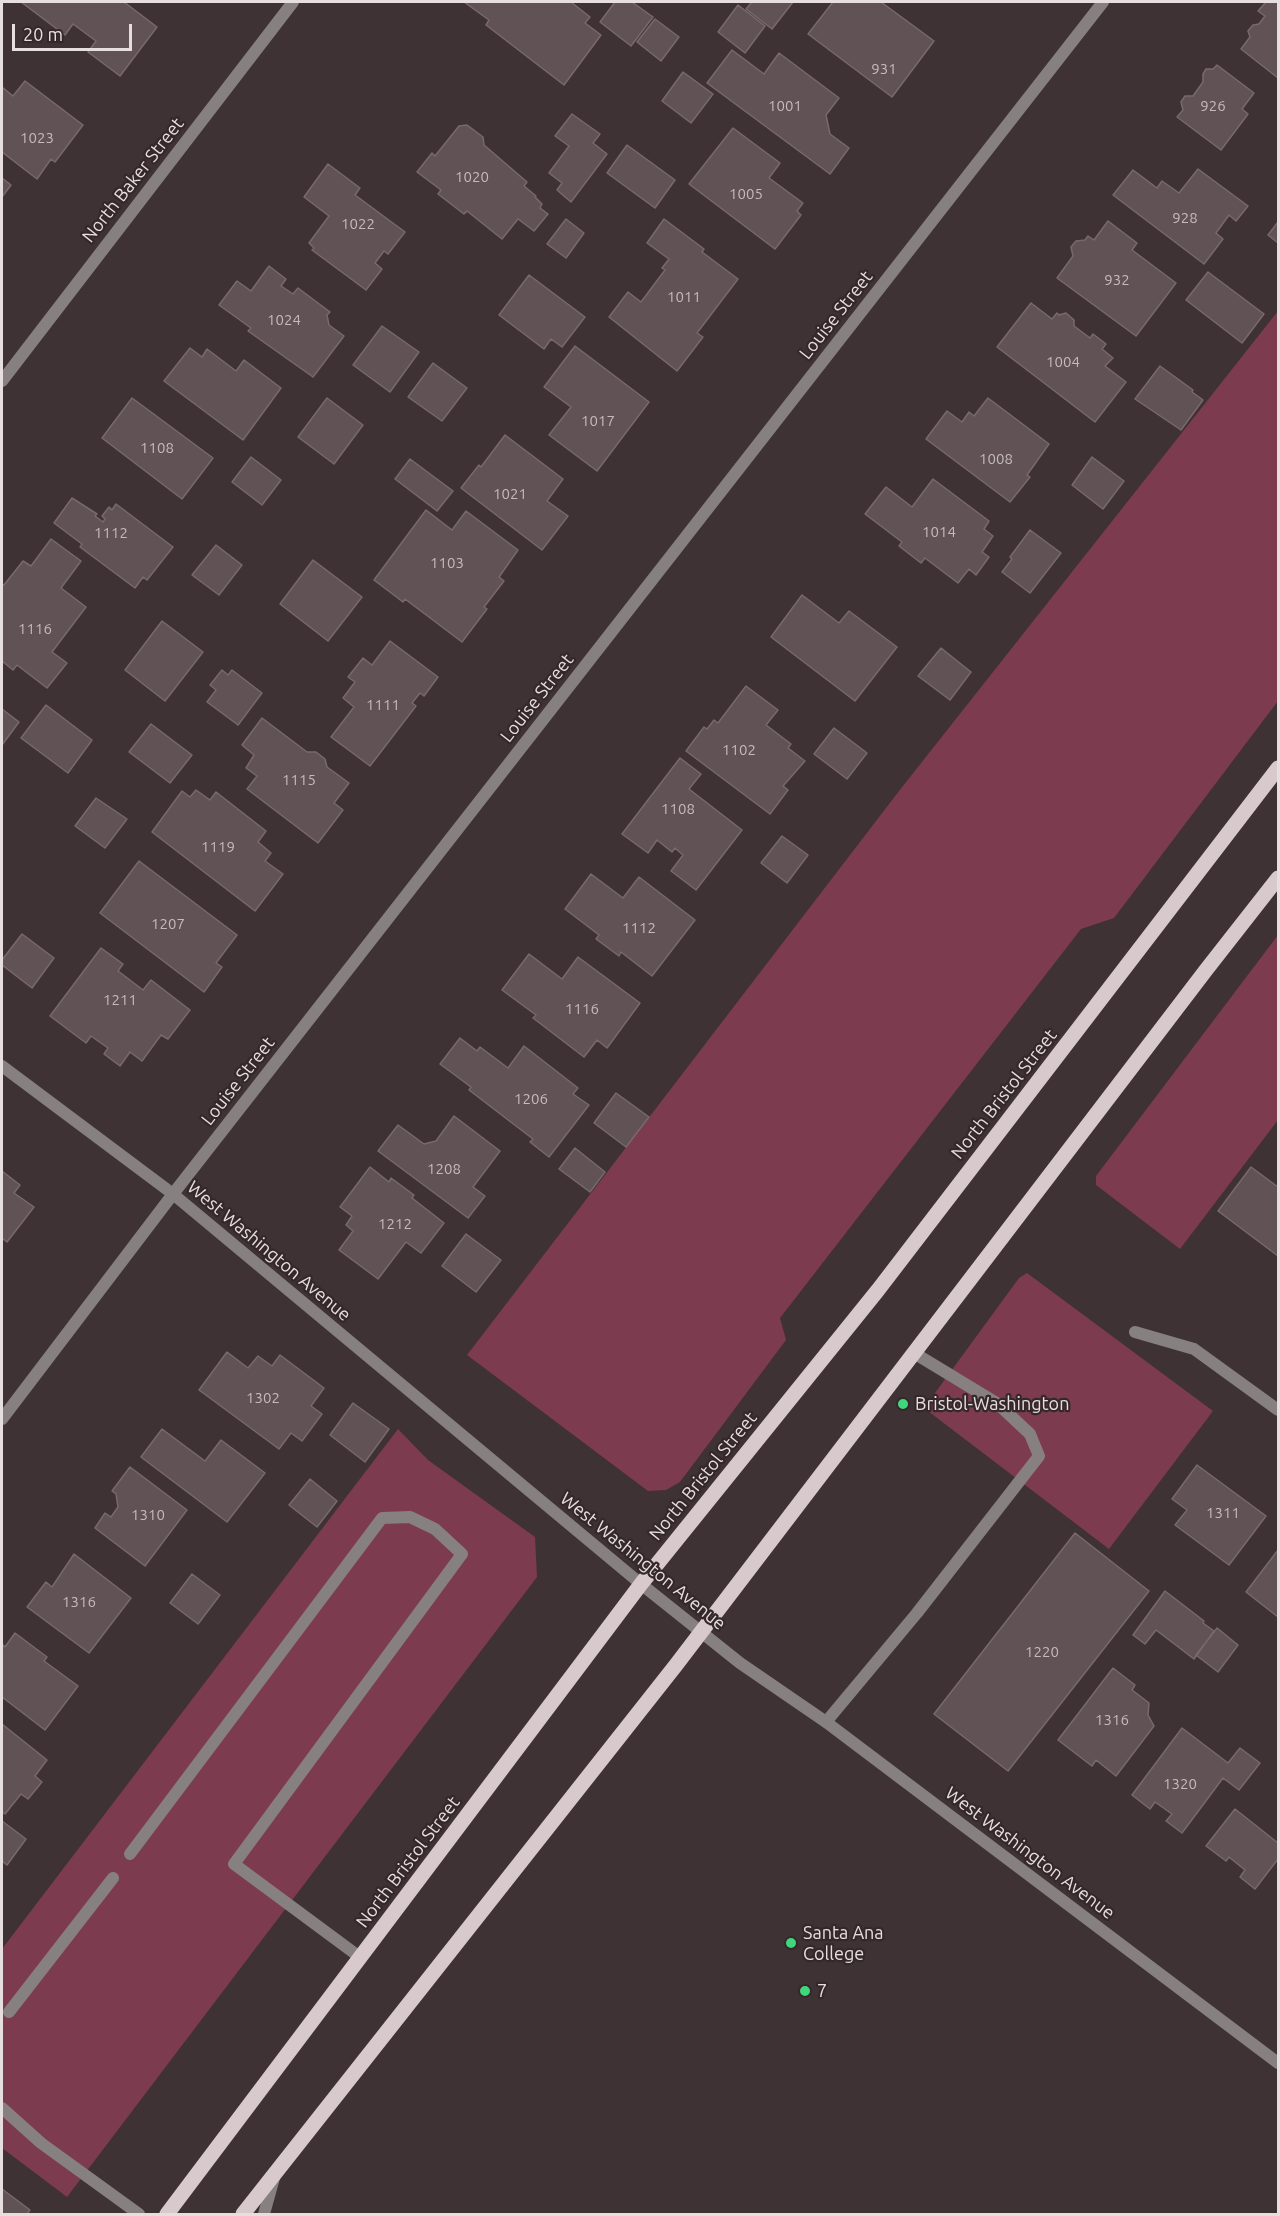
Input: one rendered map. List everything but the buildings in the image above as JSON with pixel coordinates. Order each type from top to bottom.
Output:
[{"type":"main road","name":"North Bristol Street","points":[[166,2214],[641,1584],[878,1290],[1278,768]]},
{"type":"main road","points":[[243,2214],[700,1631],[1278,878]]},
{"type":"street","name":"North Baker Street","points":[[2,381],[293,2]]},
{"type":"street","name":"Louise Street","points":[[2,1419],[173,1194],[1103,2]]},
{"type":"street","name":"West Washington Avenue","points":[[2,1066],[173,1194],[641,1584],[740,1663],[826,1722],[1278,2063]]},
{"type":"street","points":[[1135,1332],[1194,1349],[1278,1410]]},
{"type":"street","points":[[826,1722],[917,1613],[1039,1456],[1030,1434],[998,1404],[914,1353]]},
{"type":"street","points":[[130,1854],[382,1518],[410,1517],[435,1529],[462,1554],[234,1864],[360,1958]]},
{"type":"street","points":[[9,2012],[113,1878]]},
{"type":"street","points":[[2,2108],[40,2143],[139,2214]]},
{"type":"street","points":[[264,2214],[275,2173]]},
{"type":"shaded area","points":[[1278,311],[1278,701],[1114,918],[1081,929],[780,1318],[786,1340],[680,1482],[666,1490],[648,1491],[467,1355],[899,791]]},
{"type":"shaded area","points":[[1278,935],[1278,1120],[1180,1249],[1096,1185],[1096,1176]]},
{"type":"shaded area","points":[[1027,1273],[1213,1411],[1109,1549],[924,1408],[1019,1278]]},
{"type":"shaded area","points":[[398,1429],[428,1460],[535,1537],[537,1577],[67,2197],[2,2148],[2,1949]]},
{"type":"place","name":"Bristol-Washington","points":[[903,1404]]},
{"type":"place","name":"Santa Ana College","points":[[791,1943]]},
{"type":"place","name":"7","points":[[805,1991]]}]
